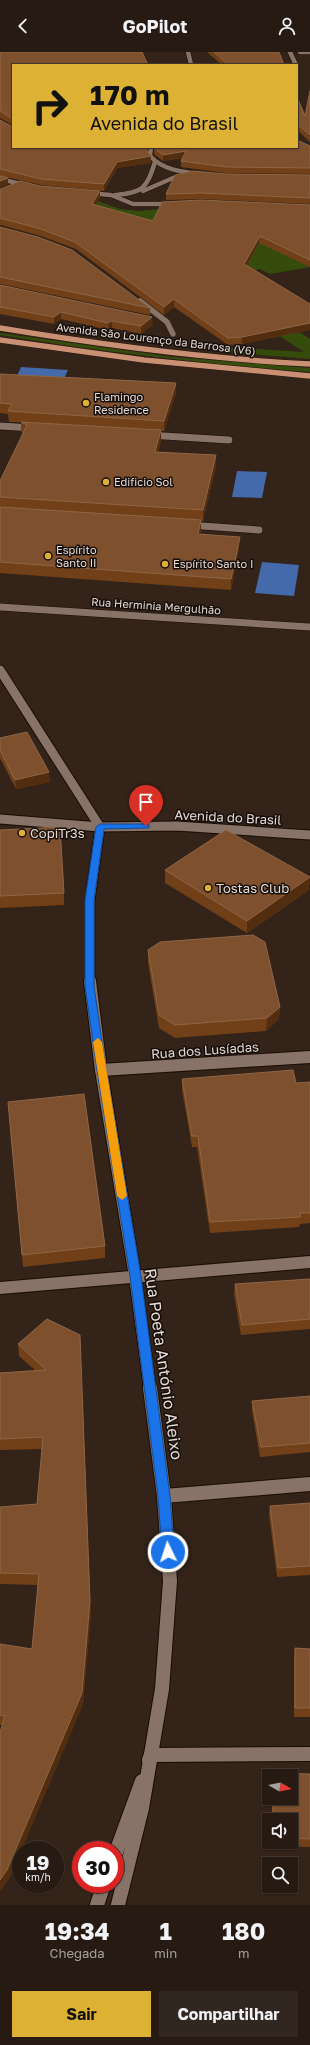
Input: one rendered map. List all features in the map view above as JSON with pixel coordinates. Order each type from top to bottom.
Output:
[{"type":"main road","name":"Avenida São Lourenço da Barrosa (V6)","points":[[0,328],[136,349],[252,361],[310,364]]},
{"type":"main road","name":"Avenida São Lourenço da Barrosa (V6)","points":[[0,340],[144,360],[310,376]]},
{"type":"street","points":[[188,52],[190,64]]},
{"type":"street","points":[[290,52],[296,64]]},
{"type":"street","points":[[300,52],[310,52]]},
{"type":"street","points":[[151,148],[150,156],[155,162],[182,171],[200,174]]},
{"type":"street","points":[[141,191],[146,187],[155,162]]},
{"type":"street","points":[[81,193],[111,195],[141,191],[174,178],[208,174]]},
{"type":"street","points":[[0,179],[34,187]]},
{"type":"street","points":[[13,187],[20,184]]},
{"type":"street","points":[[111,195],[133,204],[143,205],[181,203]]},
{"type":"street","points":[[133,296],[167,322],[173,334]]},
{"type":"street","points":[[152,319],[167,322]]},
{"type":"street","points":[[0,426],[40,429]]},
{"type":"street","points":[[142,435],[229,440]]},
{"type":"street","points":[[180,525],[259,530]]},
{"type":"street","name":"Rua Herminia Mergulhão","points":[[0,607],[310,627]]},
{"type":"street","points":[[0,670],[100,827]]},
{"type":"street","name":"Avenida do Brasil","points":[[0,819],[100,827],[177,826],[310,835]]},
{"type":"street","name":"Rua Poeta António Aleixo","points":[[100,827],[90,900],[90,978],[101,1070],[135,1276],[164,1496],[170,1581],[162,1689],[142,1808],[118,1905]]},
{"type":"street","name":"Rua dos Lusíadas","points":[[101,1070],[310,1057]]},
{"type":"street","points":[[0,1288],[310,1262]]},
{"type":"street","points":[[164,1496],[310,1484]]},
{"type":"street","points":[[120,1841],[151,1755],[310,1754]]},
{"type":"street","points":[[97,1905],[101,1893]]},
{"type":"green space","points":[[87,197],[120,209],[139,211],[161,209],[248,237],[310,267],[270,274],[260,269],[216,278],[310,339],[310,359],[224,352],[226,347],[304,352],[105,223]]},
{"type":"green space","points":[[0,333],[173,357],[310,368],[310,372],[116,352],[0,335]]},
{"type":"water","points":[[21,367],[68,370],[63,381],[17,376]]},
{"type":"water","points":[[237,471],[267,472],[262,498],[232,497]]},
{"type":"water","points":[[262,562],[299,565],[294,596],[255,593]]},
{"type":"building","points":[[0,52],[142,52],[148,64],[12,64],[12,118],[0,111]]},
{"type":"building","points":[[214,52],[279,52],[284,64],[228,64]]},
{"type":"building","points":[[310,91],[310,135],[298,125],[298,99],[305,116]]},
{"type":"building","points":[[0,120],[12,126],[12,148],[146,148],[151,156],[117,162],[104,184],[41,179],[0,169]]},
{"type":"building","points":[[298,140],[310,146],[310,168],[226,167],[181,161],[186,151],[163,155],[154,148],[298,148]]},
{"type":"building","points":[[193,171],[225,174],[310,175],[310,198],[201,193],[166,194],[175,175]]},
{"type":"building","points":[[0,176],[8,178],[0,181]]},
{"type":"building","points":[[20,181],[40,186],[100,191],[92,204],[153,221],[162,202],[201,200],[310,205],[310,260],[260,236],[244,264],[310,304],[310,323],[242,337],[228,338],[174,299],[164,307],[75,242],[41,229],[0,218],[0,189]]},
{"type":"building","points":[[0,227],[38,237],[72,250],[150,308],[0,277]]},
{"type":"building","points":[[0,285],[152,317],[141,326],[112,321],[108,323],[61,312],[54,317],[0,307]]},
{"type":"building","name":"Flamingo Residence","points":[[0,374],[176,383],[164,421],[8,411],[12,404],[0,403]]},
{"type":"building","name":"Edificio Sol","points":[[21,422],[161,430],[155,452],[216,455],[203,510],[0,497],[0,481],[27,425]]},
{"type":"building","points":[[0,507],[201,520],[198,534],[240,537],[231,579],[0,562]]},
{"type":"building","points":[[27,732],[49,772],[15,780],[0,750],[0,738]]},
{"type":"building","points":[[60,827],[64,893],[0,896],[0,830]]},
{"type":"building","points":[[226,830],[310,877],[247,921],[165,870]]},
{"type":"building","points":[[253,935],[265,942],[280,1007],[267,1018],[175,1025],[159,1015],[148,950],[160,942]]},
{"type":"building","points":[[293,1070],[296,1083],[310,1082],[310,1213],[300,1213],[300,1217],[210,1222],[198,1136],[192,1136],[182,1079]]},
{"type":"building","points":[[84,1094],[105,1246],[22,1255],[8,1102]]},
{"type":"building","points":[[310,1279],[310,1319],[242,1325],[235,1284]]},
{"type":"building","points":[[47,1319],[80,1335],[90,1601],[82,1693],[19,1841],[12,1841],[12,1858],[7,1870],[0,1880],[0,1732],[5,1716],[0,1715],[0,1644],[32,1649],[39,1574],[0,1573],[0,1507],[37,1504],[43,1437],[0,1439],[0,1373],[46,1370],[18,1344]]},
{"type":"building","points":[[310,1396],[310,1443],[261,1447],[252,1401]]},
{"type":"building","points":[[310,1503],[310,1566],[278,1568],[270,1506]]},
{"type":"building","points":[[295,1648],[310,1649],[310,1708],[295,1708]]},
{"type":"building","points":[[298,1774],[310,1774],[310,1839],[298,1838],[298,1813],[273,1813],[273,1805],[298,1805]]},
{"type":"slow traffic","points":[[98,1042],[101,1070],[122,1196]]},
{"type":"place","name":"Flamingo Residence","points":[[86,403]]},
{"type":"place","name":"Edificio Sol","points":[[106,482]]},
{"type":"place","name":"Espírito Santo II","points":[[48,556]]},
{"type":"place","name":"Espírito Santo I","points":[[165,564]]},
{"type":"place","name":"CopiTr3s","points":[[22,833]]},
{"type":"place","name":"Tostas Club","points":[[208,888]]},
{"type":"route","points":[[146,826],[100,827],[90,900],[90,986],[101,1070],[135,1276],[164,1496],[168,1552]]}]
